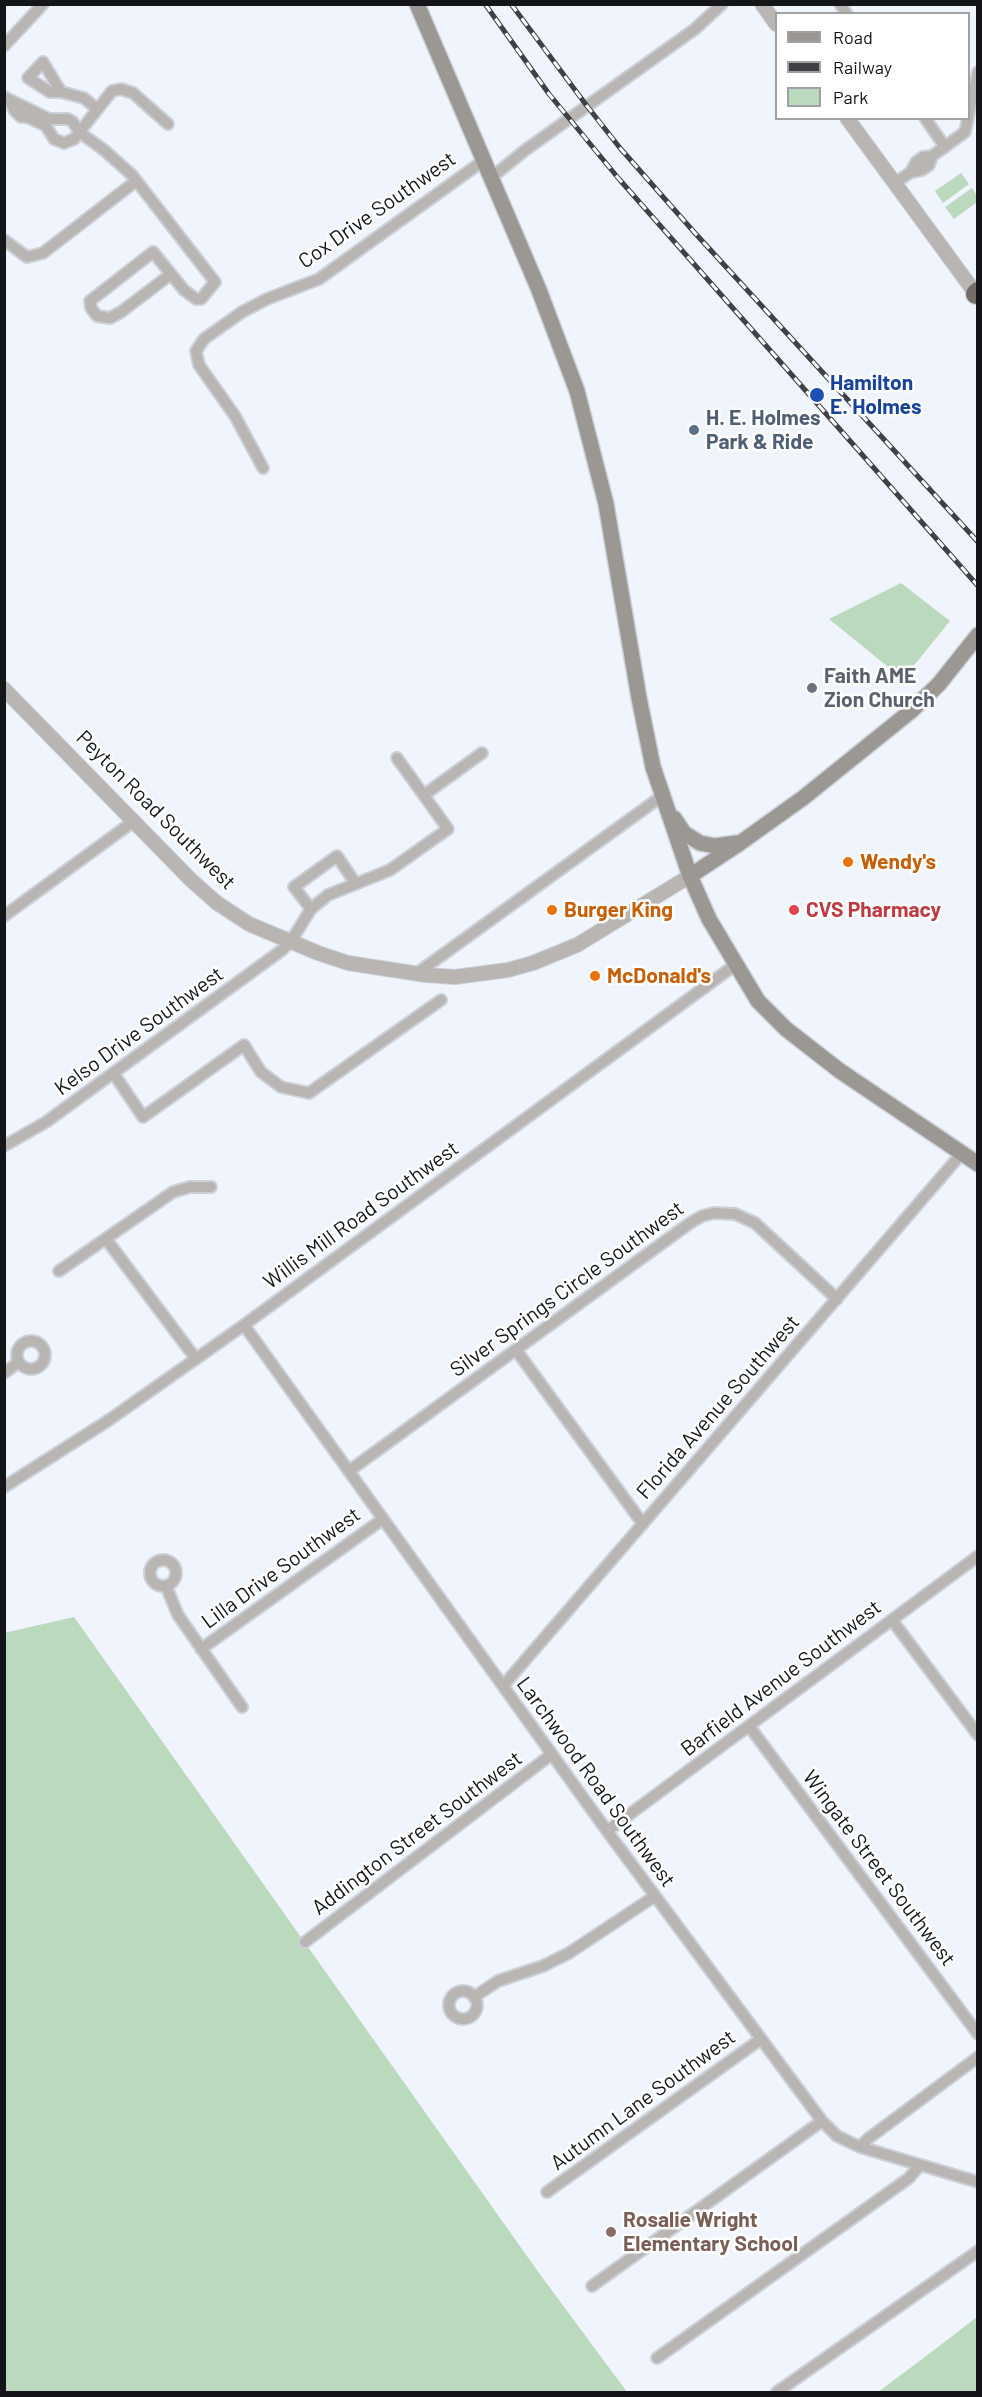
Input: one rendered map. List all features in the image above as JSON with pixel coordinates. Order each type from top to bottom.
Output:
[{"type":"main road","points":[[417,4],[555,331],[588,428],[606,504],[643,723],[663,801],[690,876],[710,921],[758,1001],[786,1029],[840,1071],[978,1164]]},
{"type":"main road","points":[[690,876],[803,798],[911,711],[939,684],[978,635]]},
{"type":"main road","points":[[663,801],[684,833],[700,843],[715,846],[740,843]]},
{"type":"street","points":[[4,46],[43,4]]},
{"type":"street","points":[[491,178],[524,151],[702,23],[722,4]]},
{"type":"street","points":[[762,4],[775,21]]},
{"type":"street","points":[[970,109],[978,72]]},
{"type":"street","points":[[49,125],[54,139],[64,143],[74,140],[112,91],[121,89],[133,93],[168,124]]},
{"type":"street","points":[[61,92],[84,98],[97,109]]},
{"type":"street","points":[[7,99],[23,123],[33,120]]},
{"type":"street","points":[[7,99],[33,120],[44,133],[49,125],[68,119],[73,122],[79,132],[104,150],[136,181],[215,282],[201,299],[196,299],[153,252],[90,301],[91,308],[97,316],[110,318],[121,312],[171,274]]},
{"type":"street","points":[[848,120],[977,294]]},
{"type":"street","points":[[926,120],[945,147]]},
{"type":"street","points":[[895,183],[911,172],[916,162],[923,157],[932,156],[965,132],[968,120]]},
{"type":"street","name":"Cox Drive Southwest","points":[[264,468],[235,416],[199,365],[196,351],[204,339],[242,312],[267,299],[319,279],[483,161]]},
{"type":"street","points":[[4,240],[27,257],[43,253],[136,181]]},
{"type":"street","name":"Peyton Road Southwest","points":[[5,691],[191,880],[218,903],[249,924],[348,963],[416,974],[455,976],[481,975],[533,963],[578,945],[690,876]]},
{"type":"street","points":[[424,795],[482,753]]},
{"type":"street","points":[[356,884],[337,856],[294,887],[310,909],[328,895],[356,884],[390,870],[448,829],[397,758]]},
{"type":"street","points":[[416,974],[663,801]]},
{"type":"street","points":[[4,916],[134,822]]},
{"type":"street","name":"Kelso Drive Southwest","points":[[4,1146],[46,1122],[282,950],[291,941],[310,909]]},
{"type":"street","name":"Willis Mill Road Southwest","points":[[4,1487],[244,1325],[735,965]]},
{"type":"street","points":[[114,1074],[143,1117],[244,1045],[261,1072],[281,1087],[309,1092],[441,1000]]},
{"type":"street","name":"Florida Avenue Southwest","points":[[503,1686],[962,1153]]},
{"type":"street","points":[[59,1271],[173,1192],[190,1187],[211,1186]]},
{"type":"street","name":"Silver Springs Circle Southwest","points":[[349,1471],[690,1223],[714,1213],[735,1214],[756,1223],[837,1299]]},
{"type":"street","points":[[103,1241],[196,1359]]},
{"type":"street","name":"Larchwood Road Southwest","points":[[244,1325],[607,1831],[822,2121],[837,2136],[860,2147],[978,2182]]},
{"type":"street","points":[[516,1350],[643,1524]]},
{"type":"street","points":[[4,1372],[19,1362]]},
{"type":"street","name":"Lilla Drive Southwest","points":[[201,1649],[383,1519]]},
{"type":"street","name":"Barfield Avenue Southwest","points":[[607,1831],[978,1556]]},
{"type":"street","points":[[166,1586],[178,1615],[242,1707]]},
{"type":"street","points":[[892,1620],[978,1735]]},
{"type":"street","name":"Wingate Street Southwest","points":[[749,1726],[978,2034]]},
{"type":"street","name":"Addington Street Southwest","points":[[305,1942],[552,1754]]},
{"type":"street","points":[[474,1997],[498,1981],[543,1966],[569,1953],[655,1896]]},
{"type":"street","name":"Autumn Lane Southwest","points":[[547,2192],[761,2039]]},
{"type":"street","points":[[860,2147],[978,2057]]},
{"type":"street","points":[[592,2286],[822,2121]]},
{"type":"street","points":[[657,2358],[909,2178],[920,2166]]},
{"type":"street","points":[[777,2392],[978,2251]]},
{"type":"green space","points":[[961,173],[969,184],[943,203],[935,191]]},
{"type":"green space","points":[[972,188],[977,196],[977,202],[954,219],[945,207]]},
{"type":"green space","points":[[901,583],[950,621],[903,679],[829,619]]},
{"type":"green space","points":[[74,1617],[539,2273],[627,2392],[5,2392],[4,1633]]},
{"type":"green space","points":[[977,2317],[977,2392],[878,2392],[921,2360]]},
{"type":"railway","points":[[485,4],[549,94],[619,179],[978,586]]},
{"type":"railway","points":[[511,4],[620,148],[978,542]]},
{"type":"place","name":"Hamilton E. Holmes","points":[[817,395]]},
{"type":"place","name":"H. E. Holmes Park & Ride","points":[[694,430]]},
{"type":"place","name":"Faith AME Zion Church","points":[[812,688]]},
{"type":"place","name":"Wendy's","points":[[848,862]]},
{"type":"place","name":"Burger King","points":[[552,910]]},
{"type":"place","name":"CVS Pharmacy","points":[[794,910]]},
{"type":"place","name":"McDonald's","points":[[595,976]]},
{"type":"place","name":"Rosalie Wright Elementary School","points":[[611,2232]]}]
